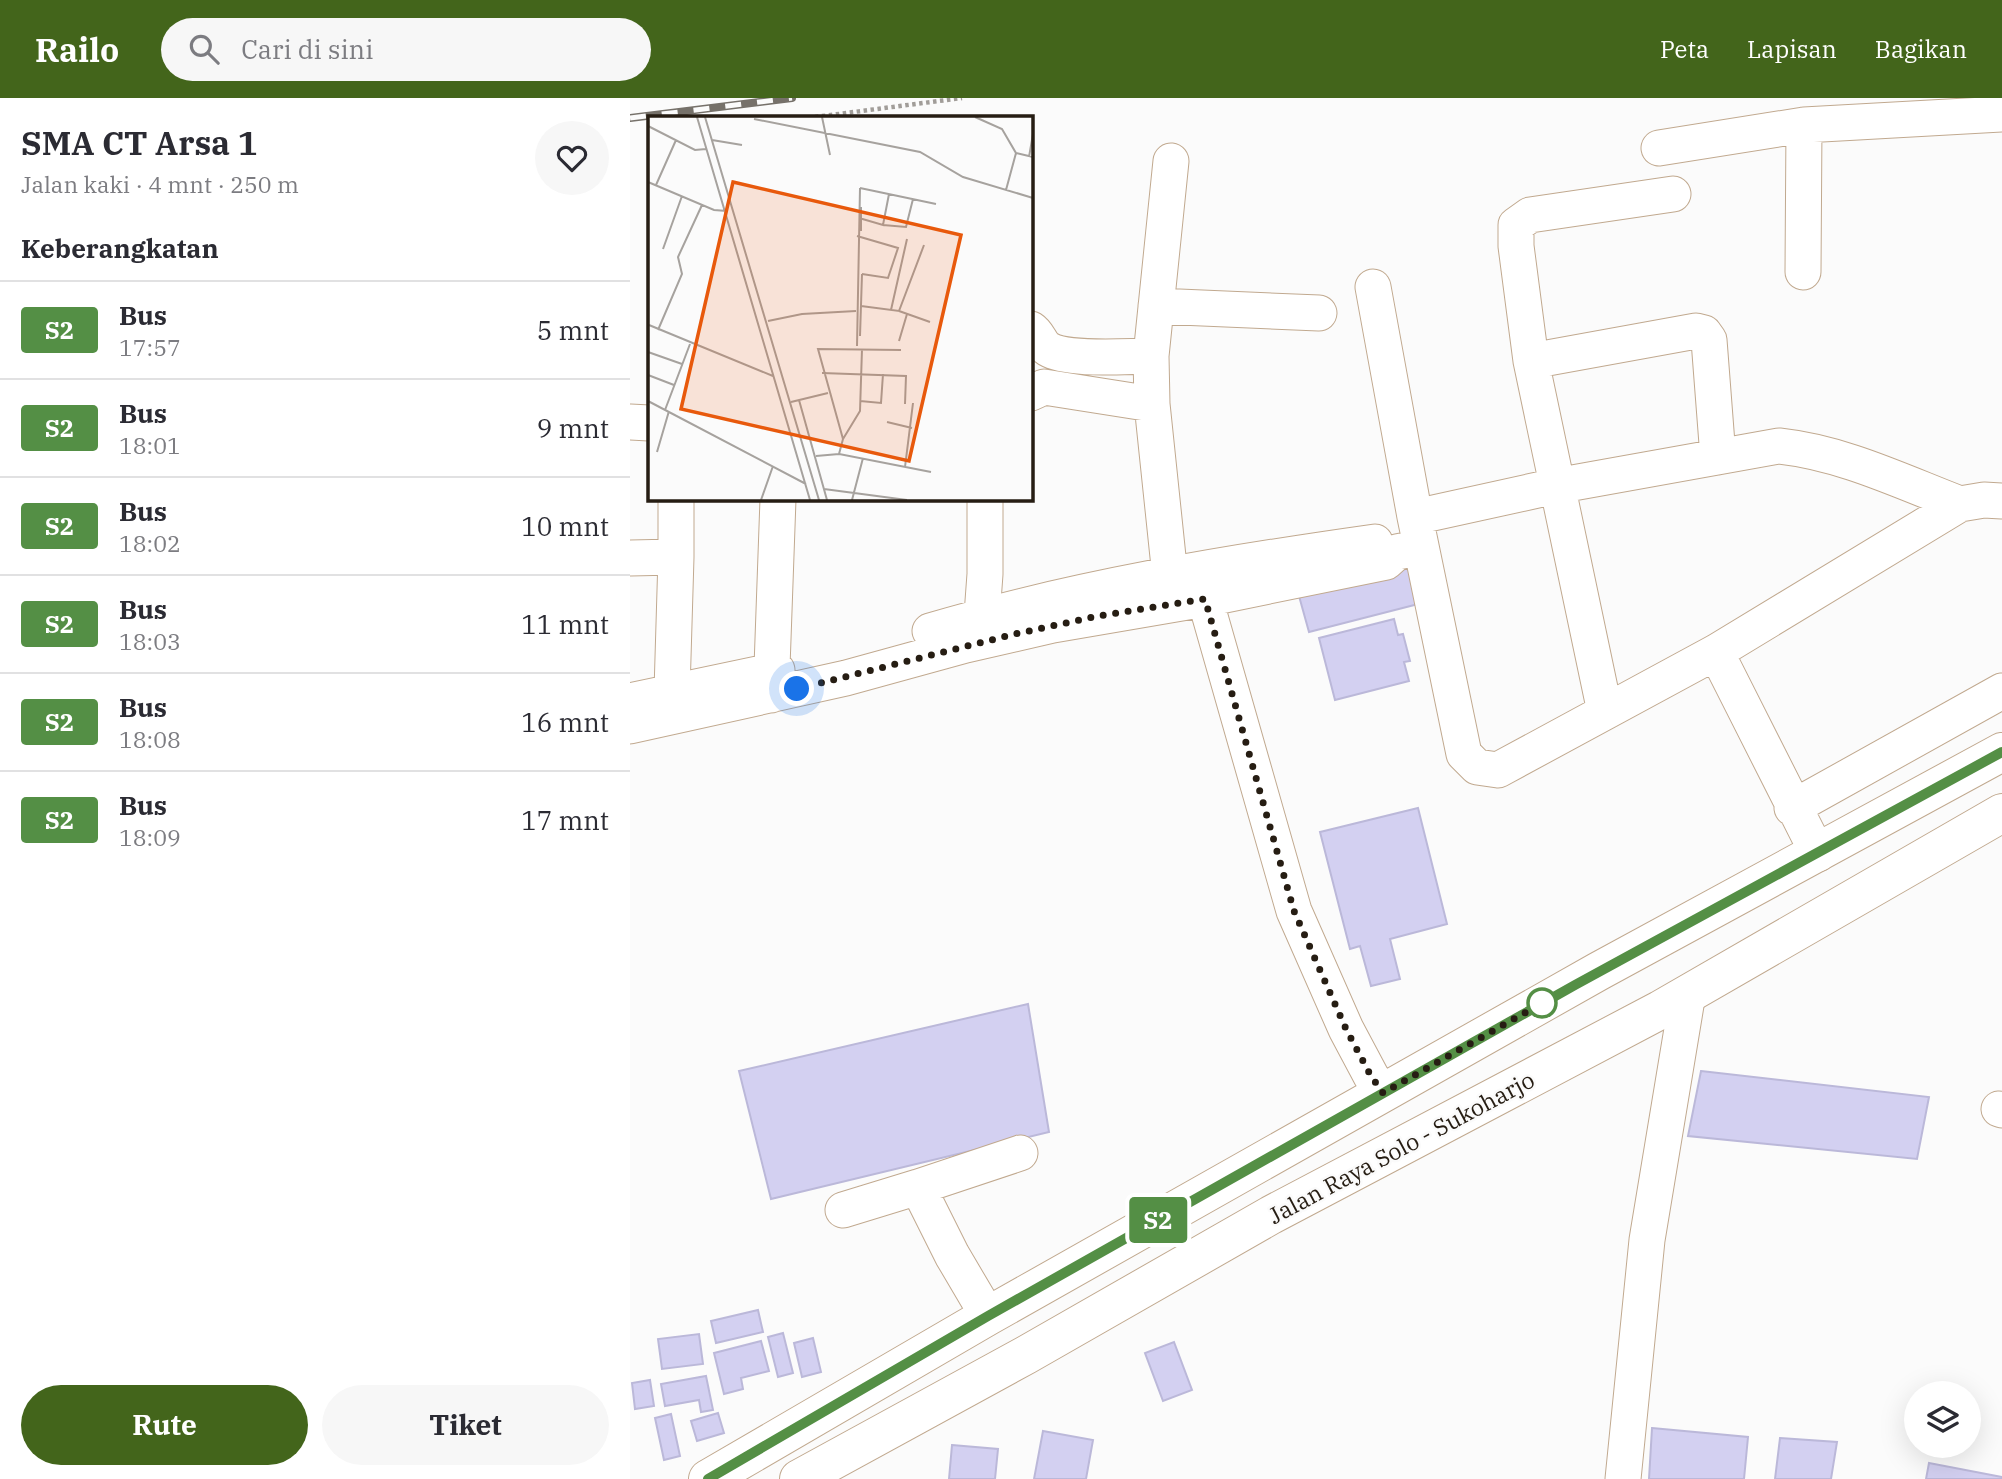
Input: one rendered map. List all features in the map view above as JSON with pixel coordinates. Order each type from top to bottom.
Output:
[{"type":"main road","points":[[708,1479],[982,1306],[1377,1085],[1636,952],[2002,752]]},
{"type":"main road","name":"Jalan Raya Solo - Sukoharjo","points":[[802,1478],[1026,1355],[1271,1215],[1659,1009],[2002,813]]},
{"type":"street","points":[[1658,148],[1804,125],[2002,114]]},
{"type":"street","points":[[1803,272],[1804,125]]},
{"type":"street","points":[[1170,576],[1152,404],[1151,356],[1171,161]]},
{"type":"street","points":[[1605,712],[1531,361],[1516,246],[1516,225],[1530,215],[1673,194]]},
{"type":"street","points":[[1373,287],[1406,540],[1464,754],[1477,767],[1498,770],[1716,652],[1960,504],[1984,500],[2002,501]]},
{"type":"street","points":[[1156,306],[1319,313]]},
{"type":"street","points":[[1032,330],[1046,348],[1066,355],[1151,356]]},
{"type":"street","points":[[1531,361],[1696,331],[1704,333],[1709,340],[1718,457]]},
{"type":"street","points":[[1032,393],[1044,387],[1152,404]]},
{"type":"street","points":[[630,422],[648,423]]},
{"type":"street","points":[[771,684],[900,639],[982,615],[1083,592],[1275,556],[1406,540],[1556,486],[1779,446],[1807,449],[1842,458],[1960,504]]},
{"type":"street","points":[[670,705],[676,500]]},
{"type":"street","points":[[771,684],[778,500]]},
{"type":"street","points":[[982,615],[985,500]]},
{"type":"street","points":[[630,726],[670,705],[1098,616],[1205,599],[1386,562],[1406,540]]},
{"type":"street","points":[[630,558],[676,557]]},
{"type":"street","points":[[1205,599],[1294,911],[1346,1029],[1377,1085]]},
{"type":"street","points":[[1716,652],[1792,808],[1818,854]]},
{"type":"street","points":[[1792,808],[2002,691]]},
{"type":"street","points":[[630,701],[670,705]]},
{"type":"street","points":[[1623,1479],[1647,1240],[1659,1009]]},
{"type":"street","points":[[843,1210],[1020,1153]]},
{"type":"street","points":[[918,1187],[952,1255],[982,1306]]},
{"type":"path","points":[[824,116],[962,98]]},
{"type":"building","points":[[1421,565],[1430,601],[1309,632],[1299,596]]},
{"type":"building","points":[[1394,619],[1398,635],[1403,634],[1410,661],[1404,662],[1409,681],[1335,700],[1319,638]]},
{"type":"building","points":[[1418,808],[1447,924],[1390,939],[1400,979],[1371,986],[1360,946],[1350,949],[1320,832]]},
{"type":"building","points":[[1028,1004],[1049,1132],[771,1199],[739,1071]]},
{"type":"building","points":[[1701,1071],[1929,1097],[1917,1159],[1688,1136]]},
{"type":"building","points":[[758,1310],[763,1332],[716,1343],[711,1321]]},
{"type":"building","points":[[783,1333],[793,1373],[778,1377],[768,1337]]},
{"type":"building","points":[[699,1334],[703,1364],[662,1369],[658,1339]]},
{"type":"building","points":[[813,1338],[821,1372],[802,1377],[794,1343]]},
{"type":"building","points":[[761,1341],[769,1371],[741,1378],[743,1389],[724,1394],[714,1353]]},
{"type":"building","points":[[1174,1342],[1192,1390],[1163,1401],[1145,1353]]},
{"type":"building","points":[[706,1376],[713,1410],[701,1412],[699,1400],[665,1406],[661,1384]]},
{"type":"building","points":[[650,1380],[654,1406],[635,1409],[632,1383]]},
{"type":"building","points":[[718,1413],[724,1433],[697,1441],[691,1421]]},
{"type":"building","points":[[671,1414],[680,1456],[664,1460],[655,1418]]},
{"type":"building","points":[[1652,1428],[1748,1437],[1744,1479],[1649,1479]]},
{"type":"building","points":[[1043,1431],[1093,1440],[1086,1479],[1034,1479]]},
{"type":"building","points":[[1780,1438],[1837,1442],[1831,1479],[1775,1479]]},
{"type":"building","points":[[952,1445],[998,1449],[995,1479],[949,1479]]},
{"type":"building","points":[[1929,1463],[2002,1477],[2002,1479],[1926,1479]]},
{"type":"railway","points":[[630,118],[792,98]]},
{"type":"bus line","name":"S2","points":[[708,1479],[988,1316],[1575,985],[2002,752]]},
{"type":"route","points":[[797,689],[1015,634],[1098,616],[1205,599],[1294,911],[1346,1029],[1383,1093],[1551,998],[1542,1003]]}]
